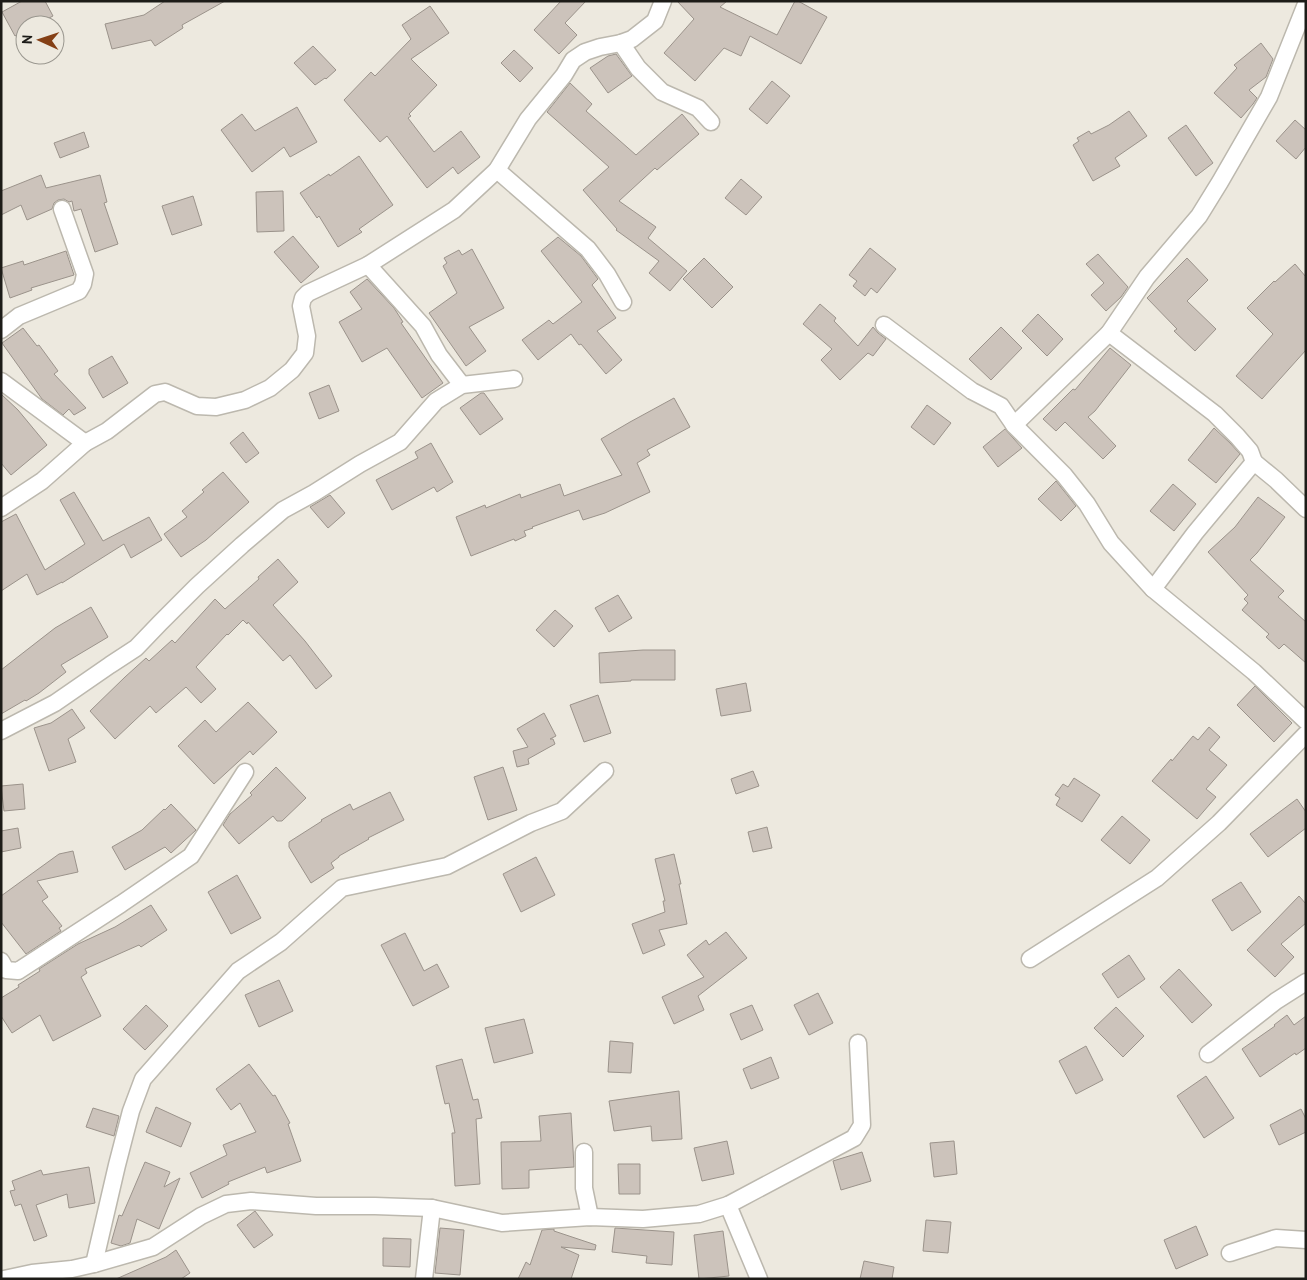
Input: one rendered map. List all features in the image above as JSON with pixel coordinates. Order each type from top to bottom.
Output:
[{"type":"street","points":[[1,508],[42,480],[85,443],[107,431],[155,394],[165,392],[197,406],[216,407],[245,400],[270,388],[292,370],[306,353],[307,336],[301,306],[303,298],[308,293],[368,265],[454,210],[497,170],[528,119],[564,75],[573,60],[585,52],[600,46],[621,43],[632,39],[655,21],[663,1]]},
{"type":"street","points":[[1014,425],[1109,333],[1147,277],[1199,216],[1269,97],[1306,4]]},
{"type":"street","points":[[621,43],[638,68],[662,92],[698,108],[711,122]]},
{"type":"street","points":[[497,170],[588,249],[607,274],[623,302]]},
{"type":"street","points":[[1,330],[19,316],[79,291],[83,284],[85,274],[62,210]]},
{"type":"street","points":[[368,265],[423,326],[439,356],[462,385]]},
{"type":"street","points":[[884,326],[972,392],[1001,406],[1014,425],[1064,475],[1087,504],[1111,543],[1153,589],[1254,672],[1306,721]]},
{"type":"street","points":[[1109,333],[1215,414],[1250,451],[1254,462],[1306,509]]},
{"type":"street","points":[[1,731],[55,702],[136,648],[209,575],[283,510],[400,442],[436,401],[462,385],[514,378]]},
{"type":"street","points":[[1,382],[85,443]]},
{"type":"street","points":[[1153,589],[1254,462]]},
{"type":"street","points":[[1030,959],[1158,878],[1219,823],[1306,734]]},
{"type":"street","points":[[94,1264],[131,1111],[143,1080],[238,971],[281,942],[342,888],[447,866],[531,823],[562,811],[605,771]]},
{"type":"street","points":[[1,961],[6,970],[18,971],[191,856],[245,772]]},
{"type":"street","points":[[1208,1054],[1276,1001],[1306,982]]},
{"type":"street","points":[[4,1279],[32,1273],[73,1274],[94,1264],[153,1247],[202,1216],[226,1204],[250,1201],[316,1206],[432,1208],[502,1223],[590,1217],[643,1219],[699,1214],[728,1205],[854,1138],[862,1125],[858,1043]]},
{"type":"street","points":[[584,1152],[584,1188],[590,1217]]},
{"type":"street","points":[[728,1205],[759,1279]]},
{"type":"street","points":[[424,1279],[432,1208]]},
{"type":"street","points":[[1230,1253],[1276,1238],[1306,1240]]},
{"type":"building","points":[[22,1],[45,1],[52,15],[15,15],[15,36],[2,12]]},
{"type":"building","points":[[165,1],[225,1],[182,25],[183,28],[155,46],[151,40],[112,49],[105,24],[144,15]]},
{"type":"building","points":[[561,1],[586,1],[565,23],[577,35],[559,54],[534,30]]},
{"type":"building","points":[[677,1],[727,1],[720,7],[777,35],[795,1],[827,17],[801,64],[750,36],[741,56],[724,48],[695,81],[664,53],[694,19]]},
{"type":"building","points":[[430,6],[449,33],[411,59],[437,85],[409,114],[411,116],[408,118],[434,152],[461,131],[480,157],[458,174],[453,167],[427,188],[387,136],[380,142],[344,100],[371,72],[375,76],[411,39],[402,25]]},
{"type":"building","points":[[1261,43],[1273,59],[1266,77],[1249,90],[1257,98],[1241,118],[1214,93],[1237,68],[1234,65]]},
{"type":"building","points":[[313,46],[336,70],[326,79],[315,85],[294,63]]},
{"type":"building","points":[[514,50],[533,68],[520,82],[501,63]]},
{"type":"building","points":[[616,54],[632,76],[608,93],[590,68],[608,56]]},
{"type":"building","points":[[772,81],[790,96],[767,124],[749,109]]},
{"type":"building","points":[[570,83],[592,104],[586,111],[636,155],[682,114],[699,134],[657,170],[655,168],[619,201],[656,227],[648,238],[687,271],[670,291],[649,273],[659,261],[616,230],[583,190],[609,167],[547,112]]},
{"type":"building","points":[[297,107],[317,142],[290,157],[284,147],[252,172],[221,130],[242,114],[255,131]]},
{"type":"building","points":[[1129,111],[1147,136],[1115,158],[1120,166],[1093,181],[1073,145],[1079,141],[1077,138],[1089,131],[1091,134],[1109,125]]},
{"type":"building","points":[[1295,120],[1306,130],[1306,147],[1296,159],[1276,141]]},
{"type":"building","points":[[1186,125],[1213,163],[1196,176],[1168,138]]},
{"type":"building","points":[[84,132],[89,147],[60,158],[54,143]]},
{"type":"building","points":[[359,156],[393,205],[359,229],[362,232],[338,247],[319,216],[317,218],[300,193],[329,174],[330,176]]},
{"type":"building","points":[[41,175],[46,188],[100,175],[107,202],[104,203],[118,244],[95,252],[81,209],[74,211],[72,201],[69,202],[64,199],[54,203],[52,209],[27,220],[21,205],[1,215],[1,191]]},
{"type":"building","points":[[741,179],[762,197],[746,215],[725,198]]},
{"type":"building","points":[[283,191],[284,231],[257,232],[256,192]]},
{"type":"building","points":[[193,196],[202,225],[172,235],[162,206]]},
{"type":"building","points":[[293,236],[319,267],[301,283],[274,252]]},
{"type":"building","points":[[558,237],[581,256],[598,279],[592,285],[616,318],[597,331],[622,360],[606,374],[571,334],[538,360],[522,340],[549,320],[553,324],[582,302],[541,251]]},
{"type":"building","points":[[870,248],[896,269],[877,293],[871,288],[865,296],[853,286],[857,281],[849,275]]},
{"type":"building","points":[[472,249],[504,308],[469,327],[486,351],[466,366],[429,313],[457,293],[443,266],[447,263],[444,258],[459,250],[462,255]]},
{"type":"building","points":[[66,251],[74,275],[31,288],[32,290],[10,298],[1,268],[23,261],[24,265]]},
{"type":"building","points":[[1098,254],[1128,287],[1121,297],[1106,311],[1091,295],[1104,283],[1086,264]]},
{"type":"building","points":[[704,258],[733,287],[712,308],[683,279]]},
{"type":"building","points":[[1187,258],[1208,280],[1187,301],[1216,329],[1195,351],[1174,331],[1177,329],[1147,298]]},
{"type":"building","points":[[1295,264],[1306,277],[1306,350],[1262,399],[1236,376],[1273,334],[1247,308],[1274,281]]},
{"type":"building","points":[[367,279],[394,308],[403,322],[401,323],[443,383],[422,398],[387,348],[362,362],[339,322],[362,309],[350,292]]},
{"type":"building","points":[[820,304],[836,318],[834,321],[858,346],[873,327],[886,339],[873,356],[868,353],[840,380],[821,360],[832,349],[803,324]]},
{"type":"building","points":[[1038,314],[1063,339],[1047,356],[1022,331]]},
{"type":"building","points":[[1001,327],[1022,348],[991,380],[969,359]]},
{"type":"building","points":[[23,328],[37,346],[39,345],[58,371],[54,374],[86,408],[74,415],[69,409],[63,415],[42,399],[2,343]]},
{"type":"building","points":[[1110,348],[1131,365],[1095,411],[1088,417],[1116,446],[1103,459],[1065,422],[1056,431],[1043,419],[1073,389],[1075,390]]},
{"type":"building","points":[[112,356],[128,383],[103,398],[89,374],[89,369]]},
{"type":"building","points":[[329,385],[339,411],[319,419],[309,393]]},
{"type":"building","points":[[481,393],[484,393],[503,419],[480,435],[460,408]]},
{"type":"building","points":[[1,394],[18,410],[47,445],[11,475],[1,463]]},
{"type":"building","points":[[674,398],[690,427],[647,450],[650,455],[637,463],[650,492],[605,513],[583,520],[579,510],[532,527],[524,531],[526,536],[515,541],[514,539],[471,556],[456,517],[485,505],[486,508],[520,494],[521,498],[560,484],[564,496],[622,475],[601,439]]},
{"type":"building","points":[[927,405],[951,423],[934,445],[911,427]]},
{"type":"building","points":[[1214,428],[1240,454],[1216,483],[1188,460]]},
{"type":"building","points":[[1005,429],[1022,448],[998,467],[983,447]]},
{"type":"building","points":[[243,432],[259,453],[246,463],[230,443]]},
{"type":"building","points":[[431,443],[453,482],[437,492],[434,487],[392,510],[376,480],[418,458],[415,452]]},
{"type":"building","points":[[223,472],[249,502],[206,540],[181,557],[164,534],[187,517],[182,511]]},
{"type":"building","points":[[1056,481],[1076,506],[1061,521],[1038,499]]},
{"type":"building","points":[[1173,484],[1196,504],[1174,531],[1150,511]]},
{"type":"building","points":[[74,492],[103,541],[149,517],[162,540],[131,558],[124,544],[62,583],[37,595],[27,574],[1,591],[1,522],[16,514],[45,570],[85,544],[60,500]]},
{"type":"building","points":[[330,495],[345,513],[328,528],[310,507]]},
{"type":"building","points":[[1258,497],[1285,517],[1250,560],[1284,591],[1278,597],[1306,622],[1306,663],[1284,644],[1279,649],[1266,637],[1269,634],[1242,610],[1248,603],[1244,599],[1248,595],[1208,552],[1235,527]]},
{"type":"building","points":[[278,559],[298,582],[273,605],[305,641],[332,676],[316,689],[290,655],[283,661],[248,622],[247,624],[243,620],[196,667],[216,689],[201,703],[186,687],[156,713],[150,706],[115,739],[90,711],[146,658],[149,661],[172,640],[175,643],[215,599],[225,609],[259,579],[258,577]]},
{"type":"building","points":[[618,595],[632,618],[609,632],[595,608]]},
{"type":"building","points":[[91,607],[108,637],[61,665],[66,672],[39,693],[1,714],[1,670],[55,628]]},
{"type":"building","points":[[555,610],[573,626],[554,647],[536,630]]},
{"type":"building","points":[[675,650],[675,680],[631,680],[600,683],[599,653]]},
{"type":"building","points":[[746,683],[751,711],[721,716],[716,689]]},
{"type":"building","points":[[1255,686],[1292,723],[1274,742],[1237,705]]},
{"type":"building","points":[[598,695],[611,733],[584,742],[570,705]]},
{"type":"building","points":[[248,702],[277,732],[253,755],[250,751],[214,784],[178,746],[205,720],[216,732]]},
{"type":"building","points":[[72,709],[85,728],[68,739],[76,762],[49,771],[34,728],[51,723]]},
{"type":"building","points":[[544,713],[556,736],[550,739],[553,739],[555,744],[528,759],[529,764],[517,767],[513,751],[528,747],[517,729]]},
{"type":"building","points":[[1209,727],[1220,737],[1209,750],[1227,765],[1206,789],[1216,797],[1197,819],[1152,781],[1193,736],[1198,740]]},
{"type":"building","points":[[276,767],[306,798],[282,821],[277,821],[273,816],[239,844],[223,825],[230,814],[252,795],[250,793]]},
{"type":"building","points":[[503,767],[517,810],[488,820],[474,777]]},
{"type":"building","points":[[753,771],[759,786],[736,794],[731,779]]},
{"type":"building","points":[[1074,778],[1100,795],[1082,822],[1056,805],[1060,798],[1055,795],[1063,784],[1068,787]]},
{"type":"building","points":[[23,784],[25,809],[4,811],[1,786]]},
{"type":"building","points":[[390,792],[404,820],[368,838],[339,856],[331,863],[334,868],[311,883],[289,847],[289,842],[321,820],[350,804],[353,810]]},
{"type":"building","points":[[1297,799],[1306,812],[1306,828],[1268,857],[1250,834]]},
{"type":"building","points":[[171,804],[196,830],[171,853],[165,847],[125,870],[112,847],[142,830]]},
{"type":"building","points":[[1122,816],[1150,840],[1130,864],[1101,840]]},
{"type":"building","points":[[767,827],[772,848],[753,852],[748,832]]},
{"type":"building","points":[[18,828],[21,848],[1,852],[1,831]]},
{"type":"building","points":[[73,851],[78,872],[37,881],[48,897],[42,901],[62,926],[59,928],[61,931],[26,954],[1,922],[1,896],[59,854]]},
{"type":"building","points":[[674,854],[687,924],[659,930],[665,945],[643,954],[632,924],[665,912],[663,901],[665,901],[655,859]]},
{"type":"building","points":[[536,857],[555,895],[521,912],[503,874]]},
{"type":"building","points":[[237,875],[261,918],[231,934],[208,892]]},
{"type":"building","points":[[1241,882],[1261,912],[1232,931],[1212,900]]},
{"type":"building","points":[[1299,896],[1306,904],[1306,923],[1281,944],[1294,957],[1275,977],[1247,950]]},
{"type":"building","points":[[151,905],[167,930],[141,947],[139,945],[85,969],[87,973],[81,977],[101,1016],[53,1041],[40,1015],[12,1033],[1,1016],[1,998],[40,971],[39,969],[78,944],[115,927]]},
{"type":"building","points":[[726,932],[747,958],[698,996],[704,1010],[674,1024],[662,997],[704,977],[687,955],[706,940],[709,945]]},
{"type":"building","points":[[405,933],[424,971],[437,964],[449,987],[413,1006],[381,945]]},
{"type":"building","points":[[1129,955],[1145,979],[1118,998],[1102,974]]},
{"type":"building","points":[[1179,969],[1212,1005],[1192,1023],[1160,987]]},
{"type":"building","points":[[279,980],[293,1011],[259,1027],[245,995]]},
{"type":"building","points":[[818,993],[833,1023],[809,1035],[794,1005]]},
{"type":"building","points":[[146,1005],[168,1026],[145,1050],[123,1029]]},
{"type":"building","points":[[752,1005],[763,1030],[741,1040],[730,1014]]},
{"type":"building","points":[[1116,1007],[1144,1036],[1123,1057],[1094,1028]]},
{"type":"building","points":[[1287,1015],[1294,1025],[1306,1016],[1306,1048],[1296,1055],[1295,1053],[1260,1077],[1242,1049],[1275,1026]]},
{"type":"building","points":[[524,1019],[533,1053],[494,1063],[485,1028]]},
{"type":"building","points":[[610,1041],[633,1043],[631,1073],[608,1072]]},
{"type":"building","points":[[1086,1046],[1103,1080],[1076,1094],[1059,1061]]},
{"type":"building","points":[[771,1057],[779,1078],[751,1089],[743,1069]]},
{"type":"building","points":[[462,1059],[473,1100],[478,1099],[482,1118],[476,1119],[480,1184],[455,1186],[452,1133],[455,1133],[449,1103],[445,1104],[436,1066]]},
{"type":"building","points":[[249,1064],[273,1096],[275,1095],[290,1123],[288,1124],[301,1161],[267,1173],[265,1167],[228,1182],[229,1184],[202,1198],[190,1173],[227,1155],[223,1145],[256,1132],[240,1103],[231,1110],[216,1089]]},
{"type":"building","points":[[1206,1076],[1234,1118],[1204,1138],[1177,1096]]},
{"type":"building","points":[[679,1091],[682,1139],[652,1141],[651,1126],[614,1131],[609,1101]]},
{"type":"building","points":[[156,1107],[191,1123],[181,1147],[146,1132]]},
{"type":"building","points":[[93,1108],[119,1116],[114,1136],[86,1127]]},
{"type":"building","points":[[1301,1109],[1306,1119],[1306,1132],[1279,1145],[1270,1125]]},
{"type":"building","points":[[571,1113],[574,1167],[529,1170],[529,1188],[502,1189],[501,1142],[541,1141],[539,1116]]},
{"type":"building","points":[[727,1141],[734,1174],[702,1181],[694,1148]]},
{"type":"building","points":[[954,1141],[957,1174],[934,1177],[930,1143]]},
{"type":"building","points":[[862,1152],[871,1181],[841,1190],[833,1161]]},
{"type":"building","points":[[145,1162],[170,1172],[164,1187],[180,1178],[159,1229],[137,1219],[130,1243],[121,1246],[111,1243],[119,1215],[122,1216]]},
{"type":"building","points":[[618,1164],[640,1164],[640,1194],[619,1194]]},
{"type":"building","points":[[89,1167],[95,1203],[69,1208],[67,1194],[36,1205],[47,1236],[34,1241],[21,1204],[15,1206],[10,1191],[15,1190],[12,1181],[41,1170],[43,1175]]},
{"type":"building","points":[[255,1211],[273,1235],[254,1248],[237,1225]]},
{"type":"building","points":[[926,1220],[951,1222],[948,1253],[923,1251]]},
{"type":"building","points":[[1196,1226],[1208,1255],[1176,1269],[1164,1240]]},
{"type":"building","points":[[440,1228],[464,1230],[460,1275],[435,1273]]},
{"type":"building","points":[[615,1228],[674,1232],[672,1265],[646,1263],[647,1256],[612,1252]]},
{"type":"building","points":[[554,1229],[554,1231],[596,1245],[595,1250],[561,1247],[579,1255],[571,1279],[518,1279],[526,1262],[530,1265],[542,1230]]},
{"type":"building","points":[[723,1231],[729,1276],[699,1279],[694,1235]]},
{"type":"building","points":[[383,1238],[411,1239],[410,1267],[383,1266]]},
{"type":"building","points":[[176,1250],[190,1273],[181,1279],[116,1279],[166,1257]]},
{"type":"building","points":[[864,1261],[894,1267],[892,1279],[860,1279]]}]
